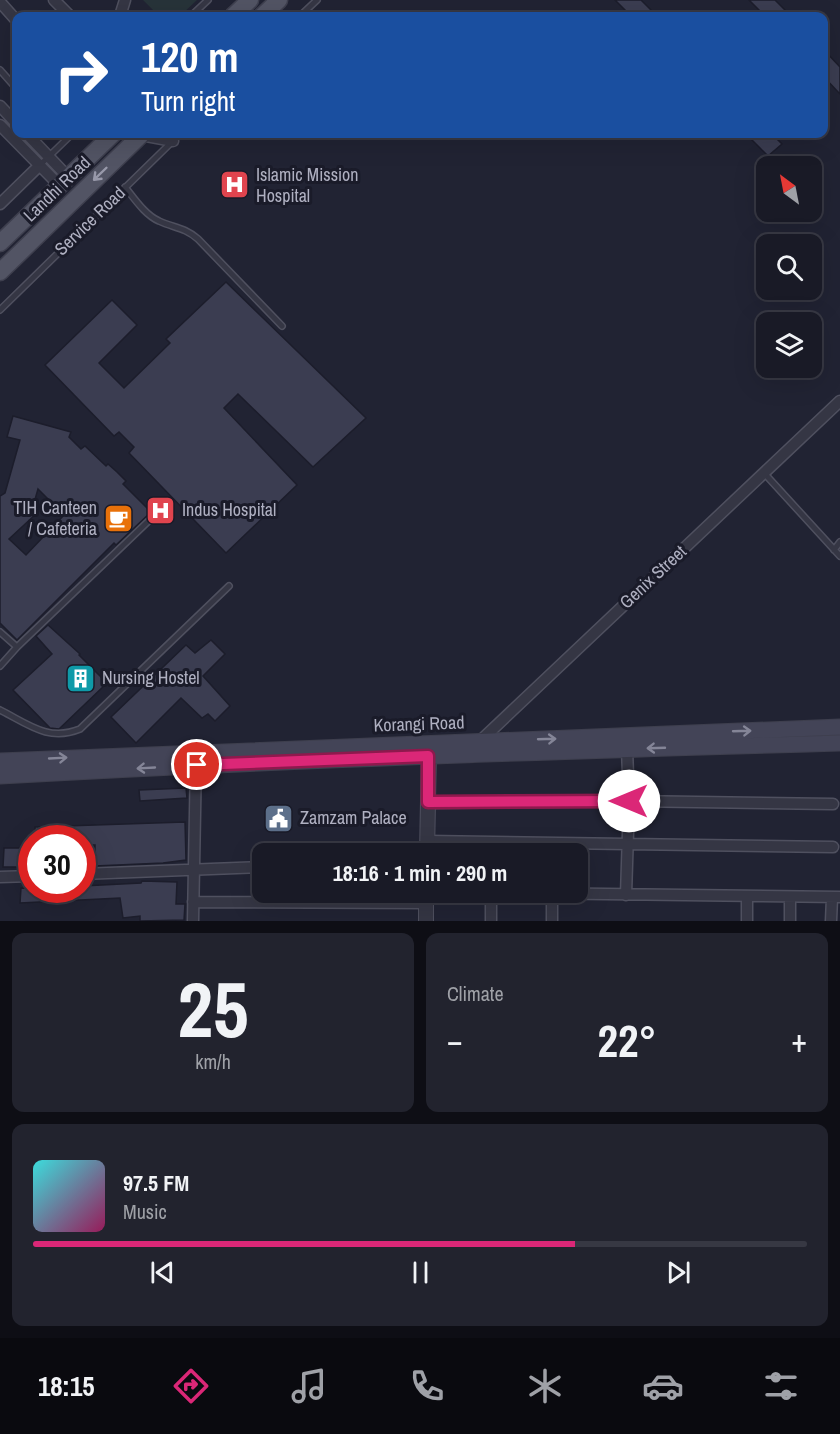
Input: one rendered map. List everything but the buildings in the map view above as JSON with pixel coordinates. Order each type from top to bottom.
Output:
[{"type":"main road","points":[[237,12],[250,0]]},
{"type":"main road","points":[[266,12],[279,0]]},
{"type":"main road","name":"Landhi Road","points":[[0,243],[109,138]]},
{"type":"main road","name":"Landhi Road","points":[[0,272],[138,138]]},
{"type":"main road","name":"Korangi Road","points":[[0,761],[196,758],[429,749],[478,742],[840,727]]},
{"type":"main road","points":[[817,744],[818,728]]},
{"type":"main road","name":"Korangi Road","points":[[429,749],[468,754],[840,743]]},
{"type":"main road","name":"Korangi Road","points":[[0,776],[196,758]]},
{"type":"street","points":[[54,0],[66,12]]},
{"type":"street","points":[[1,2],[12,15]]},
{"type":"street","points":[[0,106],[12,119]]},
{"type":"street","points":[[0,125],[12,137]]},
{"type":"street","points":[[13,138],[40,165],[64,181]]},
{"type":"street","points":[[31,138],[49,156],[64,181]]},
{"type":"street","points":[[0,204],[40,165]]},
{"type":"street","name":"Genix Street","points":[[468,754],[478,742],[840,401]]},
{"type":"street","points":[[427,843],[429,749]]},
{"type":"street","points":[[626,895],[629,801],[627,749]]},
{"type":"street","points":[[193,921],[196,758]]},
{"type":"street","points":[[428,802],[629,801],[833,804]]},
{"type":"street","points":[[588,844],[833,847]]},
{"type":"street","points":[[96,874],[252,867]]},
{"type":"street","points":[[0,877],[18,876]]},
{"type":"street","points":[[588,894],[836,898],[831,921]]},
{"type":"street","points":[[747,897],[747,921]]},
{"type":"street","points":[[790,897],[790,921]]},
{"type":"street","points":[[193,902],[252,901]]},
{"type":"street","points":[[426,903],[426,921]]},
{"type":"street","points":[[491,903],[491,921]]},
{"type":"street","points":[[552,903],[552,921]]},
{"type":"lane","points":[[195,12],[208,0]]},
{"type":"lane","points":[[304,12],[316,0]]},
{"type":"lane","points":[[0,70],[12,84]]},
{"type":"lane","points":[[40,165],[68,138]]},
{"type":"lane","name":"Service Road","points":[[0,309],[175,138]]},
{"type":"lane","points":[[125,187],[158,221],[182,228],[198,239],[282,326]]},
{"type":"lane","points":[[764,473],[840,556]]},
{"type":"lane","points":[[0,666],[160,510]]},
{"type":"lane","points":[[834,550],[840,542]]},
{"type":"lane","points":[[0,710],[49,734],[58,735],[80,729],[229,586]]},
{"type":"lane","points":[[0,632],[17,647]]},
{"type":"shaded area","points":[[143,0],[197,0],[184,12],[155,12]]},
{"type":"place","name":"Islamic Mission Hospital","points":[[235,185]]},
{"type":"place","name":"Indus Hospital","points":[[161,510]]},
{"type":"place","name":"TIH Canteen / Cafeteria","points":[[118,518]]},
{"type":"place","name":"Nursing Hostel","points":[[81,678]]},
{"type":"place","name":"Zamzam Palace","points":[[279,818]]},
{"type":"route","points":[[197,765],[428,756],[428,802],[629,801]]}]
